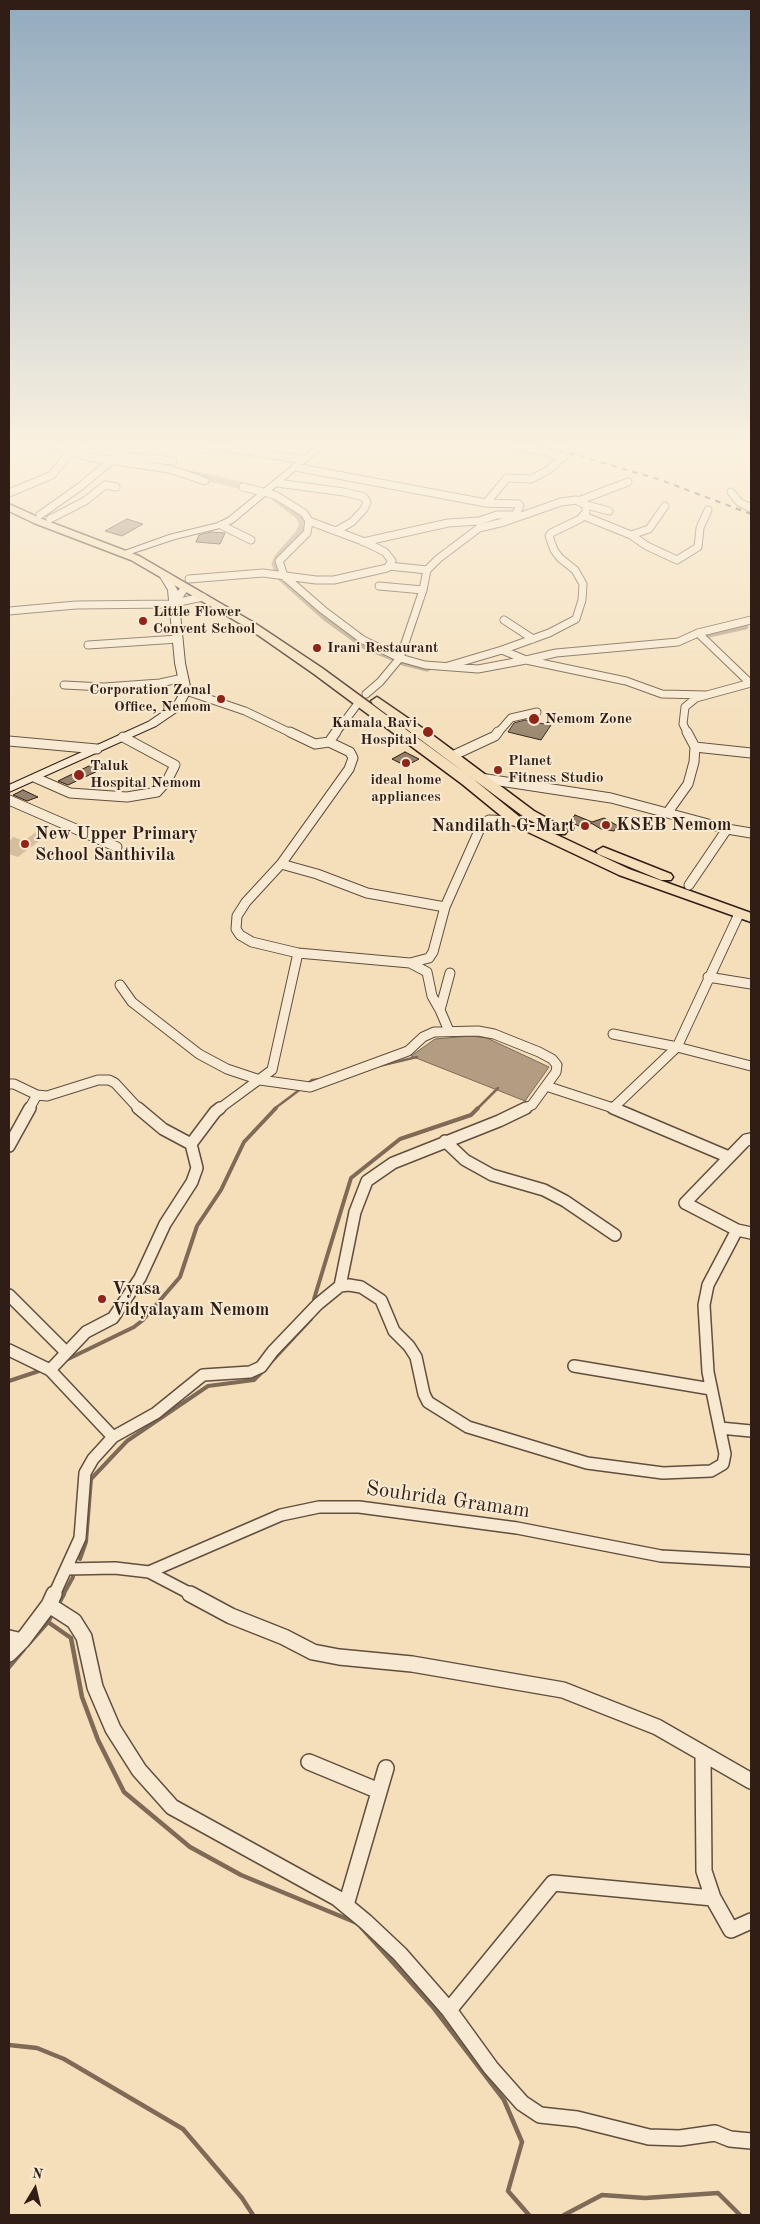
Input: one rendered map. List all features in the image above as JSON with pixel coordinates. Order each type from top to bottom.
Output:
[{"type":"main road","points":[[114,547],[129,552],[164,575],[190,583],[203,597],[252,626],[452,756],[516,821],[556,842],[624,872],[745,916]]},
{"type":"main road","points":[[116,547],[190,583],[284,636],[363,698],[474,779],[545,824],[602,850],[689,885],[751,906]]},
{"type":"street","points":[[129,552],[144,547]]},
{"type":"street","points":[[293,547],[279,561],[284,576],[322,610],[363,640],[400,658],[425,665],[478,669],[556,653],[678,642],[698,633],[750,623]]},
{"type":"street","points":[[374,547],[385,552],[392,561],[389,566]]},
{"type":"street","points":[[329,742],[363,698],[380,682],[400,658],[423,590],[427,570],[454,547]]},
{"type":"street","points":[[442,667],[533,639],[576,619],[582,600],[583,584],[575,570],[560,558],[552,547]]},
{"type":"street","points":[[649,547],[677,560],[698,547]]},
{"type":"street","points":[[174,604],[190,583],[242,573],[263,573],[316,580],[340,579],[389,566],[427,570]]},
{"type":"street","points":[[9,789],[152,724],[177,707],[186,691],[173,590],[164,575]]},
{"type":"street","points":[[379,586],[423,590]]},
{"type":"street","points":[[9,611],[76,604],[174,604],[203,597]]},
{"type":"street","points":[[504,620],[533,639]]},
{"type":"street","points":[[698,633],[751,683]]},
{"type":"street","points":[[88,645],[178,639]]},
{"type":"street","points":[[502,650],[526,660],[626,681],[662,694],[707,695]]},
{"type":"street","points":[[64,685],[104,687],[160,683],[183,678]]},
{"type":"street","points":[[668,812],[688,784],[694,762],[695,747],[683,724],[685,708],[696,698],[751,683]]},
{"type":"street","points":[[186,691],[245,712],[315,744],[329,742],[350,752],[353,758],[351,764],[281,864],[246,902],[237,916],[236,929],[240,935],[252,942],[298,953],[410,963],[422,962],[429,958],[433,952],[445,907],[485,821],[516,821]]},
{"type":"street","points":[[452,756],[495,736],[511,718],[537,712]]},
{"type":"street","points":[[36,778],[70,793],[127,797],[157,792],[167,781],[174,765],[123,737]]},
{"type":"street","points":[[9,741],[97,749]]},
{"type":"street","points":[[695,747],[751,753]]},
{"type":"street","points":[[474,779],[611,798],[727,829],[751,833]]},
{"type":"street","points":[[9,800],[117,847]]},
{"type":"street","points":[[689,885],[727,829]]},
{"type":"street","points":[[281,864],[318,874],[367,893],[445,907]]},
{"type":"street","points":[[612,1108],[677,1047],[694,1014],[708,977],[745,916]]},
{"type":"street","points":[[191,1144],[215,1112],[272,1070],[298,953]]},
{"type":"street","points":[[410,963],[427,972],[432,996],[449,1031]]},
{"type":"street","points":[[440,1010],[450,973]]},
{"type":"street","points":[[708,977],[751,984]]},
{"type":"street","points":[[120,985],[132,1002],[199,1054],[227,1069],[260,1080],[310,1087],[408,1051],[423,1037],[434,1032],[449,1031],[494,1034],[520,1043],[552,1059],[557,1065],[556,1072],[532,1105],[499,1121],[393,1163],[367,1180],[355,1212],[340,1286]]},
{"type":"street","points":[[613,1034],[677,1047],[751,1066]]},
{"type":"street","points":[[9,1084],[14,1084],[38,1095],[47,1096],[98,1080],[109,1080],[115,1083],[144,1115],[163,1129],[191,1144],[196,1158],[197,1168],[192,1182],[165,1224],[140,1278],[113,1318],[86,1332],[50,1370]]},
{"type":"street","points":[[546,1086],[612,1108],[730,1157]]},
{"type":"street","points":[[9,1146],[38,1095]]},
{"type":"street","points":[[751,1139],[746,1140],[684,1203],[737,1230],[751,1233]]},
{"type":"street","points":[[445,1141],[464,1160],[485,1171],[544,1190],[565,1201],[615,1235]]},
{"type":"street","points":[[9,1654],[15,1640],[49,1605],[67,1569],[80,1538],[85,1473],[93,1459],[113,1437],[156,1412],[202,1375],[250,1372],[261,1367],[304,1317],[340,1286],[361,1287],[381,1300],[394,1331],[409,1346],[416,1357],[424,1394],[428,1402],[468,1427],[587,1463],[663,1473],[711,1472],[717,1469],[723,1464],[725,1454],[711,1389],[704,1327],[704,1305],[708,1285],[737,1230]]},
{"type":"street","points":[[9,1295],[66,1352]]},
{"type":"street","points":[[9,1350],[50,1370],[113,1437]]},
{"type":"street","points":[[574,1366],[711,1389]]},
{"type":"street","points":[[720,1428],[751,1431]]},
{"type":"street","name":"Souhrida Gramam","points":[[149,1572],[281,1516],[319,1507],[359,1507],[517,1528],[661,1556],[751,1561]]},
{"type":"street","points":[[67,1569],[108,1568],[149,1572],[231,1616],[284,1637],[313,1652],[339,1657],[412,1664],[563,1690],[657,1727],[751,1781]]},
{"type":"street","points":[[49,1605],[74,1621],[84,1637],[95,1687],[113,1730],[139,1770],[172,1806],[337,1898],[346,1905],[400,1954],[449,2010],[491,2068],[522,2103],[540,2115],[577,2119],[649,2138],[680,2138],[715,2133],[730,2139],[751,2140]]},
{"type":"street","points":[[703,1755],[704,1871],[713,1898],[731,1930],[751,1921]]},
{"type":"street","points":[[309,1762],[379,1791]]},
{"type":"street","points":[[346,1905],[386,1768]]},
{"type":"street","points":[[449,2010],[553,1884],[713,1898]]},
{"type":"shaded area","points":[[39,830],[48,834],[18,857],[9,854],[9,842],[13,837],[24,841]]},
{"type":"shaded area","points":[[470,1036],[487,1038],[549,1067],[525,1101],[411,1056],[435,1039]]},
{"type":"building","points":[[525,720],[551,725],[541,740],[508,732],[514,723]]},
{"type":"building","name":"ideal home appliances","points":[[405,752],[419,759],[406,766],[392,759]]},
{"type":"building","name":"Taluk Hospital Nemom","points":[[95,763],[104,768],[68,785],[58,781]]},
{"type":"building","points":[[23,790],[38,797],[27,801],[13,795]]},
{"type":"building","points":[[575,815],[592,822],[604,818],[618,826],[614,831],[601,829],[591,823],[589,830],[569,822]]},
{"type":"waterway","points":[[279,574],[275,564],[278,557],[287,547]]},
{"type":"waterway","points":[[280,577],[326,618],[365,646],[392,657]]},
{"type":"waterway","points":[[704,635],[745,626]]},
{"type":"waterway","points":[[403,662],[427,668]]},
{"type":"waterway","points":[[379,1066],[417,1057]]},
{"type":"waterway","points":[[307,1084],[312,1080],[322,1079]]},
{"type":"waterway","points":[[274,1109],[302,1088]]},
{"type":"waterway","points":[[314,1299],[351,1178],[400,1139],[471,1115],[498,1088]]},
{"type":"waterway","points":[[66,1360],[134,1327],[143,1320],[180,1277],[197,1226],[221,1190],[244,1142],[276,1108]]},
{"type":"waterway","points":[[272,1361],[311,1319]]},
{"type":"waterway","points":[[9,1381],[39,1371]]},
{"type":"waterway","points":[[80,1559],[86,1542],[91,1479],[127,1441],[208,1386],[254,1380],[263,1371]]},
{"type":"waterway","points":[[63,1595],[73,1577]]},
{"type":"waterway","points":[[59,1603],[64,1594]]},
{"type":"waterway","points":[[48,1622],[50,1618]]},
{"type":"waterway","points":[[30,1642],[48,1622]]},
{"type":"waterway","points":[[48,1622],[71,1638],[82,1697],[98,1740],[124,1792],[190,1847],[241,1875],[357,1923]]},
{"type":"waterway","points":[[9,1667],[24,1649]]},
{"type":"waterway","points":[[361,1927],[432,2006],[504,2100],[522,2142],[508,2191],[529,2215]]},
{"type":"waterway","points":[[9,2045],[37,2048],[64,2059],[183,2129],[242,2198],[253,2215]]},
{"type":"waterway","points":[[564,2215],[602,2195],[645,2198],[718,2193],[740,2215]]},
{"type":"place","name":"Little Flower Convent School","points":[[143,621]]},
{"type":"place","name":"Irani Restaurant","points":[[317,648]]},
{"type":"place","name":"Corporation Zonal Office, Nemom","points":[[221,699]]},
{"type":"place","name":"Nemom Zone","points":[[534,719]]},
{"type":"place","name":"Kamala Ravi Hospital","points":[[428,732]]},
{"type":"place","name":"ideal home appliances","points":[[406,763]]},
{"type":"place","name":"Planet Fitness Studio","points":[[498,770]]},
{"type":"place","name":"Taluk Hospital Nemom","points":[[79,775]]},
{"type":"place","name":"KSEB Nemom","points":[[606,825]]},
{"type":"place","name":"Nandilath G-Mart","points":[[585,826]]},
{"type":"place","name":"New Upper Primary School Santhivila","points":[[25,844]]},
{"type":"place","name":"Vyasa Vidyalayam Nemom","points":[[102,1299]]}]
